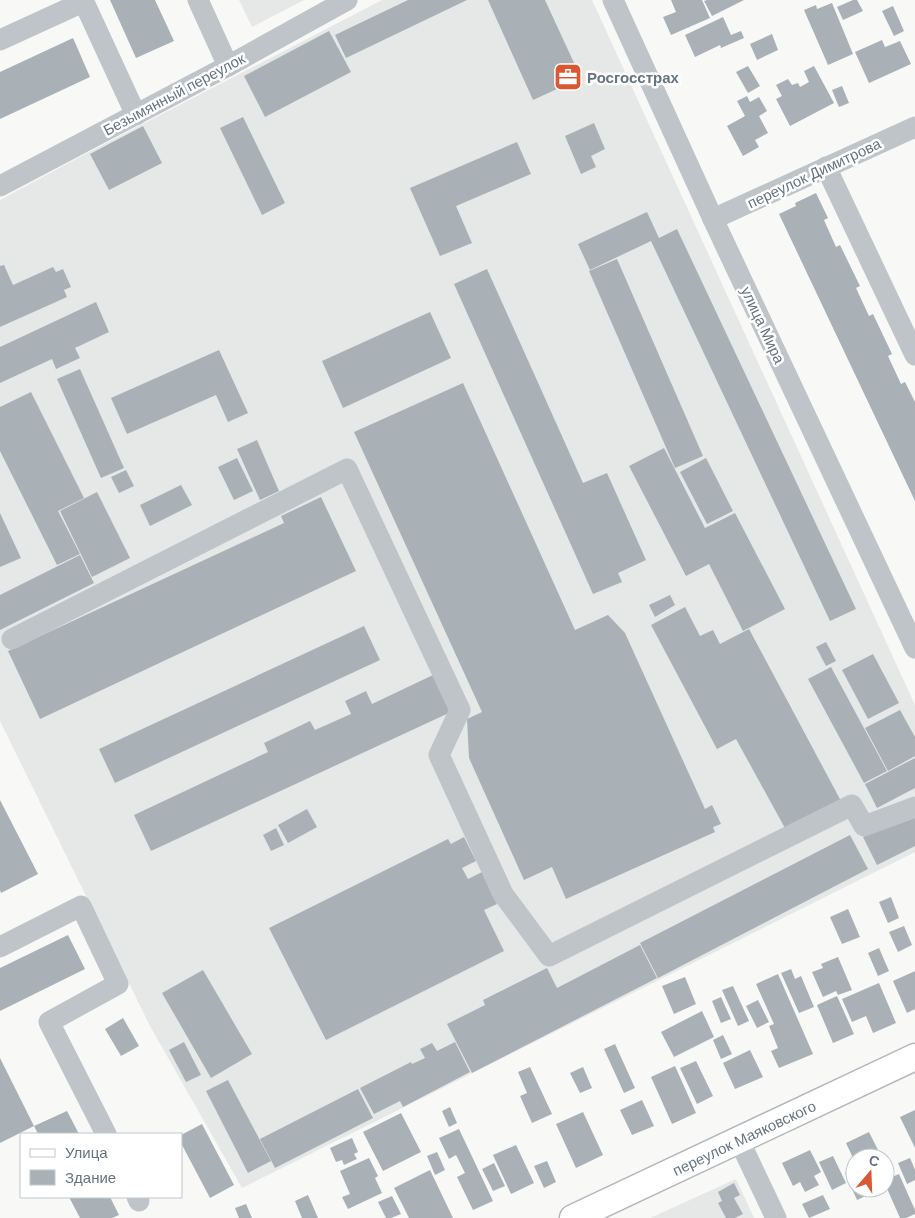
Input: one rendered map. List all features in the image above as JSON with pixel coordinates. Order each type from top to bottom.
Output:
[{"type":"main road","name":"переулок Маяковского","points":[[573,1218],[915,1057]]},
{"type":"street","points":[[198,0],[228,66]]},
{"type":"street","name":"Безымянный переулок","points":[[0,186],[228,66],[347,0]]},
{"type":"street","name":"улица Мира","points":[[612,0],[713,219],[908,616],[915,648]]},
{"type":"street","points":[[0,40],[83,1],[136,115]]},
{"type":"street","name":"переулок Димитрова","points":[[713,219],[915,127]]},
{"type":"street","points":[[826,167],[915,355]]},
{"type":"street","points":[[12,639],[347,469],[460,710],[439,755],[503,894],[549,956],[852,805],[864,826],[915,807]]},
{"type":"street","points":[[0,947],[81,906],[118,984],[49,1022],[105,1133]]},
{"type":"street","points":[[739,1140],[776,1218]]},
{"type":"shaded area","points":[[239,0],[304,0],[252,27]]},
{"type":"shaded area","points":[[382,0],[592,0],[915,705],[915,852],[242,1188],[150,1026],[0,721],[0,200]]},
{"type":"shaded area","points":[[736,1179],[754,1218],[650,1218]]},
{"type":"building","points":[[110,0],[155,0],[174,41],[136,58]]},
{"type":"building","points":[[408,0],[467,0],[346,58],[335,35]]},
{"type":"building","points":[[488,0],[545,0],[581,78],[533,100]]},
{"type":"building","points":[[671,0],[702,0],[710,18],[671,35],[663,17],[676,12]]},
{"type":"building","points":[[744,0],[712,16],[704,1]]},
{"type":"building","points":[[857,0],[863,11],[843,20],[837,7]]},
{"type":"building","points":[[832,3],[853,54],[828,65],[804,10],[816,5],[817,9]]},
{"type":"building","points":[[893,6],[904,31],[894,36],[882,11]]},
{"type":"building","points":[[723,17],[731,35],[741,31],[744,38],[721,48],[720,45],[695,57],[685,35]]},
{"type":"building","points":[[329,31],[351,72],[265,117],[244,76]]},
{"type":"building","points":[[772,34],[778,50],[757,60],[750,44]]},
{"type":"building","points":[[73,38],[90,77],[0,119],[0,72]]},
{"type":"building","points":[[882,40],[885,47],[900,41],[911,64],[869,83],[855,52]]},
{"type":"building","points":[[748,66],[760,86],[748,93],[736,72]]},
{"type":"building","points":[[814,66],[834,103],[790,126],[776,99],[782,96],[776,85],[788,79],[792,85],[798,83],[800,87],[809,82],[804,71]]},
{"type":"building","points":[[842,86],[849,103],[839,107],[832,90]]},
{"type":"building","points":[[747,96],[750,102],[759,97],[767,111],[759,116],[768,133],[755,140],[759,147],[743,156],[727,126],[745,116],[737,101]]},
{"type":"building","points":[[243,117],[285,203],[262,215],[220,128]]},
{"type":"building","points":[[594,123],[605,149],[591,156],[596,167],[581,174],[565,136]]},
{"type":"building","points":[[143,126],[162,163],[109,190],[90,154]]},
{"type":"building","points":[[517,142],[531,174],[456,206],[472,243],[440,256],[410,188]]},
{"type":"building","points":[[816,193],[828,218],[824,220],[836,247],[840,245],[860,286],[856,288],[869,316],[873,314],[892,354],[888,356],[901,384],[905,382],[915,402],[915,501],[779,214],[796,206],[795,203]]},
{"type":"building","points":[[647,212],[659,238],[677,229],[856,609],[830,621],[651,241],[590,270],[578,244]]},
{"type":"building","points":[[617,259],[703,456],[675,468],[589,271]]},
{"type":"building","points":[[4,265],[13,285],[53,267],[56,272],[63,269],[71,287],[64,290],[67,297],[0,327],[0,266]]},
{"type":"building","points":[[487,269],[583,483],[607,473],[646,560],[618,573],[622,582],[593,594],[454,284]]},
{"type":"building","points":[[96,302],[109,332],[75,348],[80,358],[56,369],[52,359],[0,383],[0,347]]},
{"type":"building","points":[[430,312],[451,358],[343,408],[322,361]]},
{"type":"building","points":[[219,350],[248,413],[228,422],[216,395],[127,434],[111,398]]},
{"type":"building","points":[[80,369],[124,468],[101,478],[57,379]]},
{"type":"building","points":[[463,383],[575,630],[608,615],[625,633],[705,809],[712,805],[721,824],[713,827],[715,832],[566,899],[552,867],[524,880],[469,758],[467,719],[482,712],[354,432]]},
{"type":"building","points":[[31,392],[84,498],[58,511],[80,554],[57,565],[0,451],[0,407]]},
{"type":"building","points":[[257,440],[279,491],[260,500],[237,449]]},
{"type":"building","points":[[664,448],[705,528],[735,513],[785,609],[743,631],[709,564],[686,576],[629,466]]},
{"type":"building","points":[[237,458],[253,491],[234,500],[218,467]]},
{"type":"building","points":[[706,458],[733,511],[707,524],[680,472]]},
{"type":"building","points":[[126,470],[134,486],[119,493],[111,477]]},
{"type":"building","points":[[181,485],[192,505],[150,526],[140,505]]},
{"type":"building","points":[[97,492],[130,558],[92,577],[60,511]]},
{"type":"building","points":[[321,497],[356,571],[40,719],[8,651],[284,523],[281,516]]},
{"type":"building","points":[[0,513],[21,558],[0,567]]},
{"type":"building","points":[[80,555],[94,583],[0,630],[0,595]]},
{"type":"building","points":[[670,595],[675,605],[655,617],[649,605]]},
{"type":"building","points":[[685,607],[700,636],[713,630],[720,644],[749,629],[841,801],[786,830],[736,739],[717,749],[651,625]]},
{"type":"building","points":[[364,626],[380,660],[115,783],[99,749]]},
{"type":"building","points":[[826,642],[836,661],[826,666],[816,647]]},
{"type":"building","points":[[873,654],[899,703],[868,719],[842,670]]},
{"type":"building","points":[[831,667],[887,771],[864,783],[808,679]]},
{"type":"building","points":[[433,675],[451,712],[151,851],[134,815],[268,752],[264,743],[310,721],[315,730],[351,714],[345,701],[366,691],[372,704]]},
{"type":"building","points":[[900,710],[915,737],[915,756],[888,771],[865,728]]},
{"type":"building","points":[[915,758],[915,788],[877,808],[865,784]]},
{"type":"building","points":[[0,800],[38,874],[1,893],[0,890]]},
{"type":"building","points":[[307,809],[317,827],[288,843],[278,825]]},
{"type":"building","points":[[915,811],[915,846],[877,865],[863,837]]},
{"type":"building","points":[[276,828],[284,845],[271,851],[263,835]]},
{"type":"building","points":[[850,835],[868,869],[658,978],[640,943]]},
{"type":"building","points":[[464,837],[476,861],[462,868],[468,879],[482,872],[497,904],[484,910],[504,951],[326,1040],[269,928],[448,839],[451,844]]},
{"type":"building","points":[[891,897],[899,918],[888,923],[879,902]]},
{"type":"building","points":[[848,909],[860,937],[842,944],[830,917]]},
{"type":"building","points":[[904,926],[912,945],[898,952],[889,932]]},
{"type":"building","points":[[68,935],[85,969],[0,1011],[0,968]]},
{"type":"building","points":[[640,945],[657,978],[472,1073],[447,1024],[485,1005],[483,1000],[547,968],[557,988]]},
{"type":"building","points":[[879,948],[889,971],[878,976],[868,953]]},
{"type":"building","points":[[838,957],[852,990],[838,995],[836,991],[823,997],[812,972],[823,968],[821,964]]},
{"type":"building","points":[[791,969],[795,979],[801,976],[814,1007],[799,1013],[781,973]]},
{"type":"building","points":[[203,970],[252,1054],[211,1078],[162,993]]},
{"type":"building","points":[[915,971],[915,1009],[907,1013],[893,981]]},
{"type":"building","points":[[778,974],[813,1054],[779,1068],[771,1051],[778,1048],[769,1026],[774,1024],[756,984]]},
{"type":"building","points":[[685,977],[696,1004],[674,1014],[662,986]]},
{"type":"building","points":[[879,983],[896,1023],[873,1033],[866,1016],[852,1022],[842,999]]},
{"type":"building","points":[[733,986],[749,1021],[738,1026],[722,990]]},
{"type":"building","points":[[837,996],[854,1034],[833,1043],[817,1005]]},
{"type":"building","points":[[721,997],[731,1019],[721,1023],[712,1001]]},
{"type":"building","points":[[758,1000],[769,1022],[757,1028],[746,1006]]},
{"type":"building","points":[[702,1011],[714,1037],[674,1057],[661,1032]]},
{"type":"building","points":[[123,1018],[139,1046],[121,1056],[105,1029]]},
{"type":"building","points":[[723,1035],[732,1054],[721,1059],[713,1040]]},
{"type":"building","points":[[184,1042],[201,1075],[186,1082],[169,1050]]},
{"type":"building","points":[[455,1042],[470,1072],[403,1107],[400,1101],[374,1114],[360,1088],[411,1062],[412,1064],[425,1058],[420,1049],[432,1043],[437,1051]]},
{"type":"building","points":[[615,1044],[635,1088],[624,1093],[604,1049]]},
{"type":"building","points":[[750,1050],[763,1077],[735,1089],[723,1063]]},
{"type":"building","points":[[0,1058],[34,1126],[0,1143]]},
{"type":"building","points":[[696,1061],[713,1096],[697,1104],[680,1068]]},
{"type":"building","points":[[675,1066],[696,1113],[672,1124],[651,1077]]},
{"type":"building","points":[[530,1067],[552,1114],[532,1123],[520,1096],[527,1093],[518,1072]]},
{"type":"building","points":[[583,1067],[592,1088],[580,1093],[570,1073]]},
{"type":"building","points":[[228,1080],[271,1161],[248,1173],[206,1091]]},
{"type":"building","points":[[358,1089],[373,1118],[275,1168],[260,1139]]},
{"type":"building","points":[[642,1100],[654,1126],[632,1135],[620,1110]]},
{"type":"building","points":[[450,1107],[457,1123],[449,1127],[442,1111]]},
{"type":"building","points":[[915,1110],[915,1148],[900,1117]]},
{"type":"building","points":[[67,1111],[78,1133],[38,1133],[34,1126]]},
{"type":"building","points":[[583,1112],[603,1155],[576,1168],[556,1124]]},
{"type":"building","points":[[401,1113],[421,1152],[383,1171],[363,1132]]},
{"type":"building","points":[[202,1124],[234,1185],[210,1198],[182,1145],[182,1134]]},
{"type":"building","points":[[459,1129],[493,1201],[473,1210],[457,1177],[465,1173],[456,1155],[449,1159],[439,1138]]},
{"type":"building","points":[[869,1132],[877,1148],[848,1148],[846,1143]]},
{"type":"building","points":[[352,1138],[358,1152],[354,1154],[357,1159],[344,1165],[342,1160],[336,1162],[330,1148]]},
{"type":"building","points":[[516,1145],[534,1183],[511,1194],[493,1155]]},
{"type":"building","points":[[810,1150],[821,1172],[814,1176],[819,1185],[805,1192],[800,1182],[793,1186],[782,1163]]},
{"type":"building","points":[[437,1152],[445,1170],[435,1175],[427,1156]]},
{"type":"building","points":[[833,1156],[845,1184],[832,1190],[819,1162]]},
{"type":"building","points":[[369,1158],[378,1176],[375,1178],[382,1193],[348,1209],[342,1197],[350,1194],[340,1171]]},
{"type":"building","points":[[910,1158],[915,1170],[915,1180],[907,1184],[898,1163]]},
{"type":"building","points":[[547,1161],[556,1182],[544,1188],[534,1166]]},
{"type":"building","points":[[494,1163],[505,1186],[493,1191],[482,1169]]},
{"type":"building","points":[[430,1170],[453,1218],[409,1218],[394,1188]]},
{"type":"building","points":[[899,1174],[915,1210],[915,1214],[906,1218],[900,1218],[891,1198],[895,1198],[895,1176]]},
{"type":"building","points":[[734,1183],[740,1195],[734,1198],[743,1214],[735,1218],[726,1218],[718,1203],[722,1201],[718,1192]]},
{"type":"building","points":[[308,1195],[318,1218],[302,1218],[295,1201]]},
{"type":"building","points":[[823,1195],[830,1209],[809,1218],[802,1204]]},
{"type":"building","points":[[392,1196],[401,1214],[386,1218],[378,1202]]},
{"type":"building","points":[[70,1198],[110,1198],[119,1215],[112,1218],[80,1218]]},
{"type":"building","points":[[246,1204],[252,1218],[239,1218],[235,1208]]},
{"type":"place","name":"Росгосстрах","points":[[568,77]]}]
